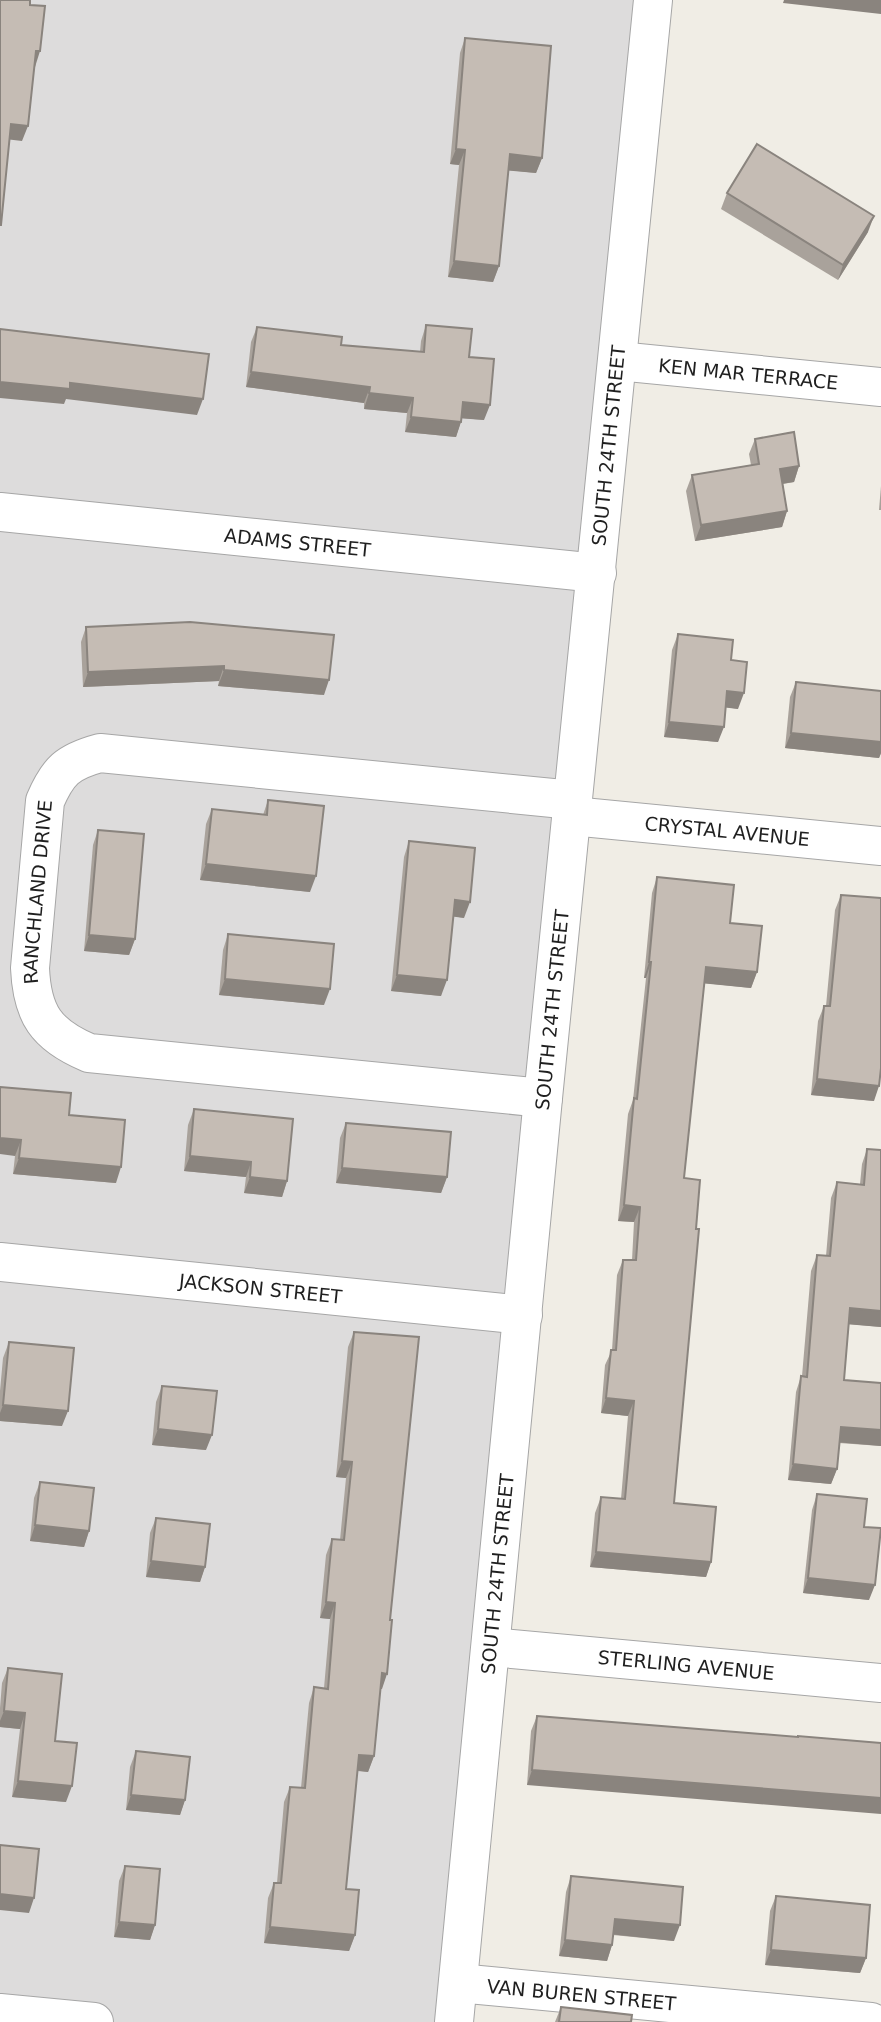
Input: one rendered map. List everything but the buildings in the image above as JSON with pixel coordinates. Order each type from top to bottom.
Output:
[{"type":"street","name":"SOUTH 24TH STREET","points":[[454,2022],[653,0]]},
{"type":"street","name":"KEN MAR TERRACE","points":[[618,361],[881,387]]},
{"type":"street","name":"ADAMS STREET","points":[[0,512],[597,573]]},
{"type":"street","name":"RANCHLAND DRIVE","points":[[543,1098],[89,1053],[67,1044],[50,1030],[31,994],[30,968],[45,802],[54,779],[64,768],[81,758],[100,752],[573,808]]},
{"type":"street","name":"CRYSTAL AVENUE","points":[[573,808],[881,846]]},
{"type":"street","name":"JACKSON STREET","points":[[0,1262],[523,1315]]},
{"type":"street","name":"STERLING AVENUE","points":[[491,1647],[881,1683]]},
{"type":"street","name":"VAN BUREN STREET","points":[[458,1983],[871,2022]]},
{"type":"street","points":[[0,2012],[94,2022]]},
{"type":"shaded area","points":[[0,0],[653,0],[454,2022],[0,2022]]}]
